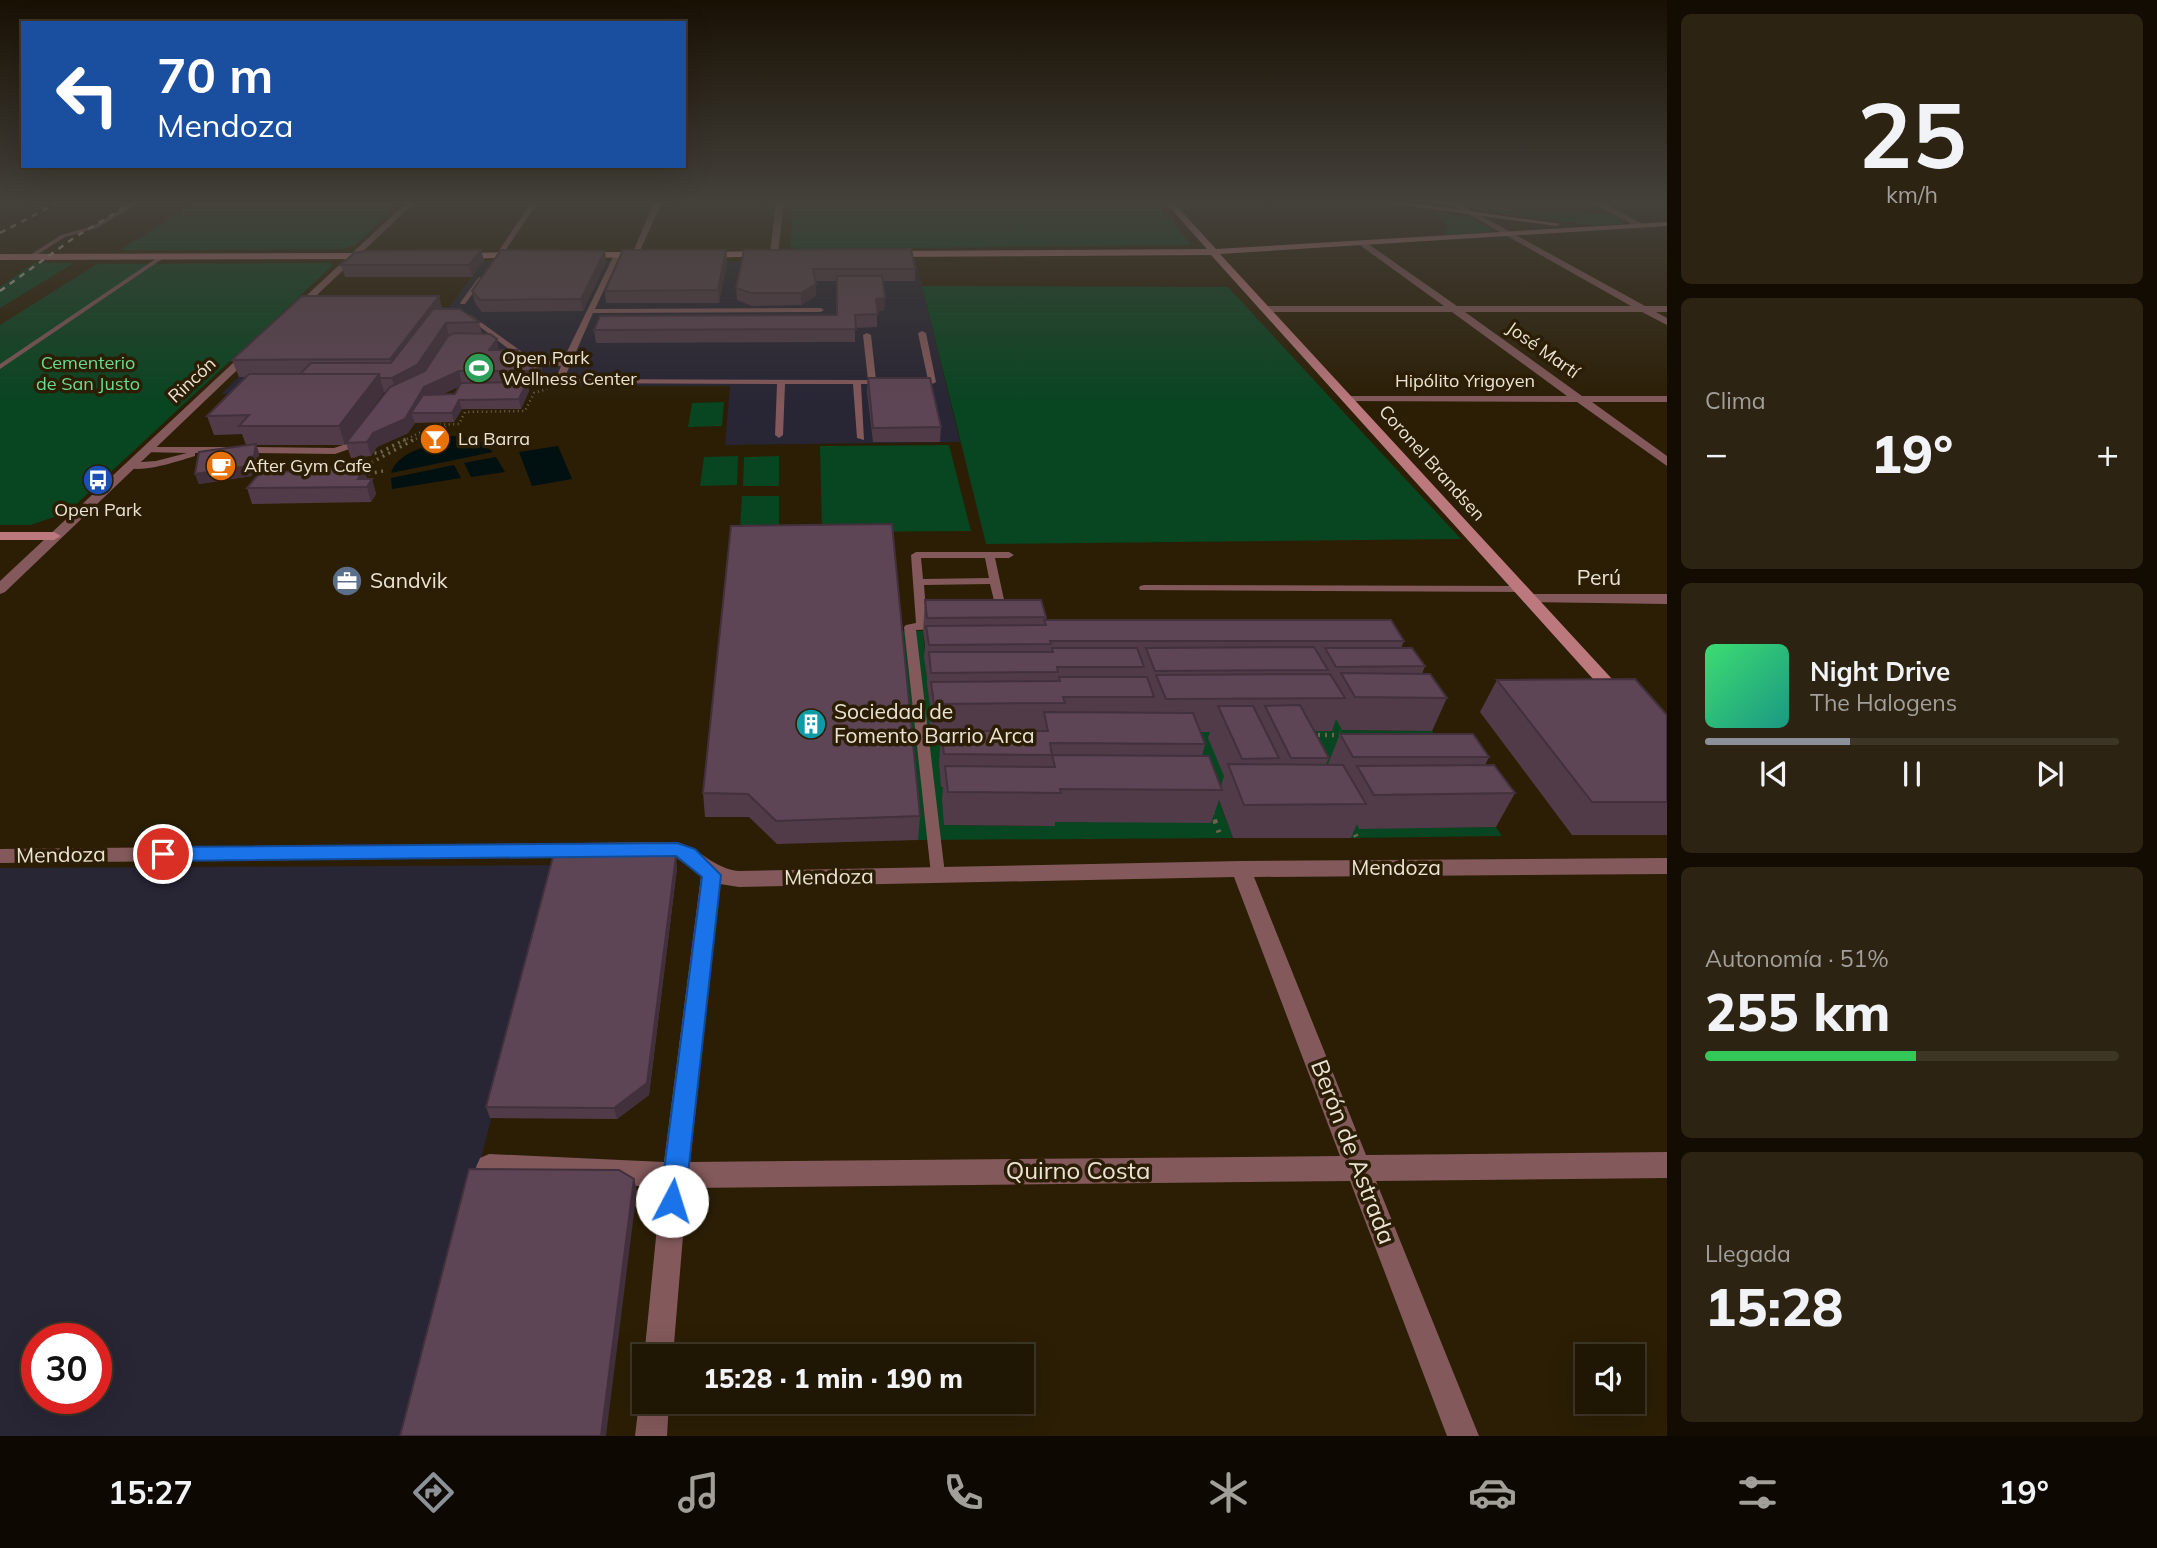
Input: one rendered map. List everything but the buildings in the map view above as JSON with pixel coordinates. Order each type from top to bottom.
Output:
[{"type":"street","points":[[288,317],[340,269]]},
{"type":"street","name":"Coronel Brandsen","points":[[1227,269],[1631,710]]},
{"type":"street","name":"José Martí","points":[[1399,269],[1667,462]]},
{"type":"street","points":[[1571,269],[1667,322]]},
{"type":"street","points":[[1264,309],[1667,309]]},
{"type":"street","name":"Rincón","points":[[0,589],[257,346]]},
{"type":"street","name":"Hipólito Yrigoyen","points":[[1348,399],[1667,399]]},
{"type":"street","points":[[0,536],[54,536]]},
{"type":"street","name":"Perú","points":[[1526,594],[1667,599]]},
{"type":"street","name":"Mendoza","points":[[0,856],[677,849],[689,854],[711,875],[739,879],[1241,869],[1667,866]]},
{"type":"street","name":"Berón de Astrada","points":[[1241,869],[1463,1436]]},
{"type":"street","points":[[659,1344],[675,1175],[711,875]]},
{"type":"street","name":"Quirno Costa","points":[[489,1167],[675,1175],[1667,1165]]},
{"type":"street","points":[[651,1436],[653,1414]]},
{"type":"lane","points":[[0,367],[144,269]]},
{"type":"lane","points":[[610,269],[559,381],[896,382]]},
{"type":"lane","points":[[463,303],[484,274]]},
{"type":"lane","points":[[590,311],[821,310]]},
{"type":"lane","points":[[469,316],[530,362],[565,364]]},
{"type":"lane","points":[[908,382],[932,382],[922,333]]},
{"type":"lane","points":[[482,337],[493,335]]},
{"type":"lane","points":[[867,335],[872,382]]},
{"type":"lane","points":[[779,435],[781,382]]},
{"type":"lane","points":[[857,382],[861,438]]},
{"type":"lane","points":[[145,450],[335,451],[352,445],[366,427]]},
{"type":"lane","points":[[128,466],[157,464],[202,450]]},
{"type":"lane","points":[[922,626],[916,555],[1009,555]]},
{"type":"lane","points":[[988,610],[1007,609],[995,581],[989,555]]},
{"type":"lane","points":[[918,582],[995,581]]},
{"type":"lane","points":[[1144,588],[1526,594]]},
{"type":"lane","points":[[921,610],[934,610]]},
{"type":"lane","points":[[938,874],[910,626],[948,626]]},
{"type":"path","points":[[335,451],[379,453],[435,425],[459,424],[465,412],[525,411],[534,393],[542,389],[557,389],[559,381]]},
{"type":"path","points":[[383,471],[347,477],[431,431],[443,427],[461,427]]},
{"type":"path","points":[[1333,723],[1339,735]]},
{"type":"path","points":[[1308,744],[1303,735],[1352,735]]},
{"type":"path","points":[[1210,805],[1222,838]]},
{"type":"path","points":[[1346,816],[1357,838]]},
{"type":"shaded area","points":[[478,269],[918,269],[960,442],[725,445],[730,386],[559,386],[530,365],[489,343],[396,392],[384,392],[345,445],[246,445],[255,434],[214,435],[253,394],[221,394],[313,307],[449,307]]},
{"type":"shaded area","points":[[440,435],[476,438],[493,452],[391,473],[398,461],[411,452],[425,447],[442,446],[437,442]]},
{"type":"shaded area","points":[[558,446],[572,479],[532,486],[519,452]]},
{"type":"shaded area","points":[[496,457],[505,472],[471,477],[464,463]]},
{"type":"shaded area","points":[[454,465],[461,478],[392,489],[391,478]]},
{"type":"shaded area","points":[[557,865],[409,1436],[0,1436],[0,868]]},
{"type":"green space","points":[[25,269],[64,269],[0,308],[0,287]]},
{"type":"green space","name":"Cementerio de San Justo","points":[[89,269],[329,269],[68,512],[31,525],[0,525],[0,325]]},
{"type":"green space","points":[[922,286],[1228,287],[1461,539],[986,544]]},
{"type":"green space","points":[[724,402],[722,426],[688,427],[692,403]]},
{"type":"green space","points":[[949,445],[971,531],[822,532],[820,446]]},
{"type":"green space","points":[[738,456],[737,485],[700,486],[704,457]]},
{"type":"green space","points":[[779,456],[779,486],[743,486],[744,457]]},
{"type":"green space","points":[[742,496],[779,496],[779,529],[740,529]]},
{"type":"green space","points":[[899,631],[923,631],[927,677],[1411,698],[1342,730],[1432,731],[1456,767],[1359,828],[1496,827],[1502,836],[1351,838],[1329,798],[1218,798],[1233,838],[918,840]],"holes":[[[930,714],[1058,735],[932,736]],[[1049,801],[1054,826],[944,825]]]},
{"type":"railway","points":[[0,291],[31,269]]},
{"type":"place","name":"Open Park Wellness Center","points":[[479,368]]},
{"type":"place","name":"La Barra","points":[[435,439]]},
{"type":"place","name":"After Gym Cafe","points":[[221,466]]},
{"type":"place","name":"Open Park","points":[[98,480]]},
{"type":"place","name":"Sandvik","points":[[347,581]]},
{"type":"place","name":"Sociedad de Fomento Barrio Arca","points":[[811,724]]},
{"type":"route","points":[[163,854],[677,849],[689,854],[711,875],[672,1201]]}]
